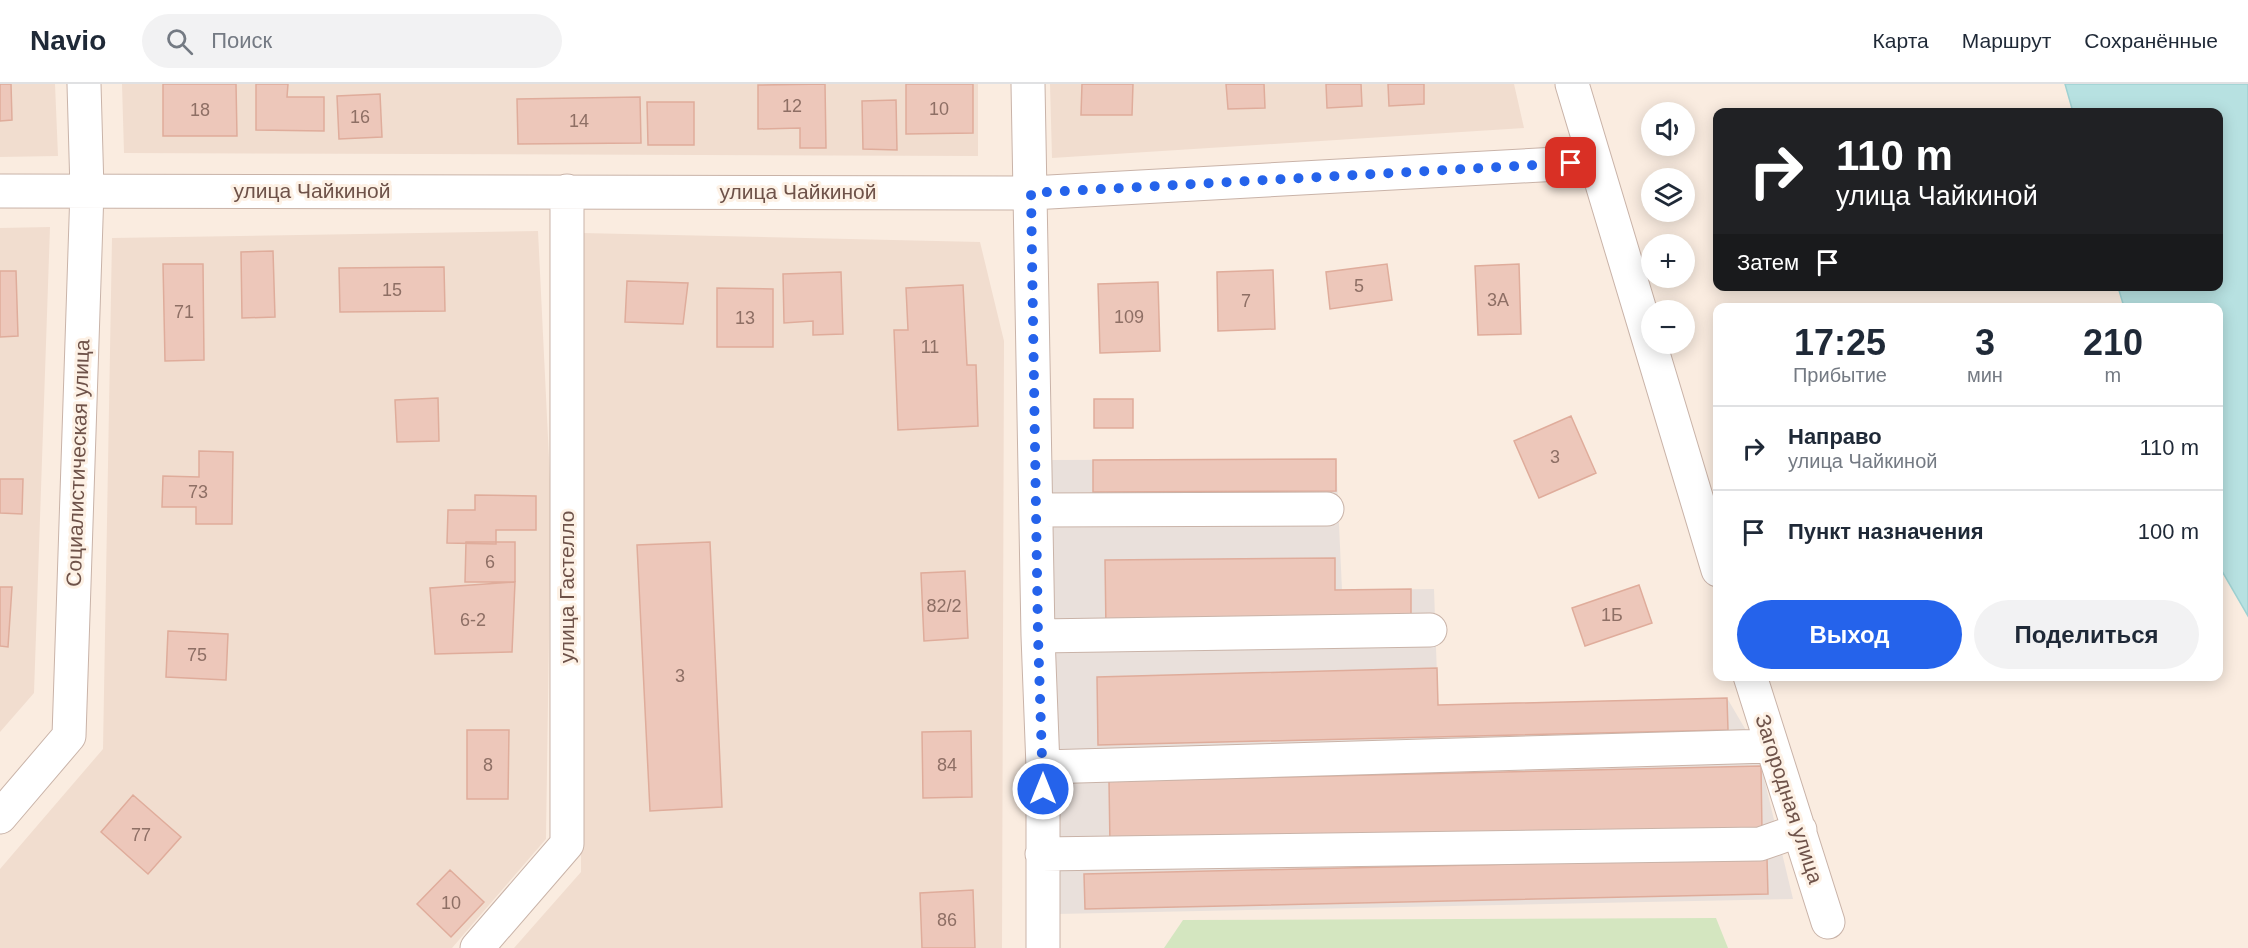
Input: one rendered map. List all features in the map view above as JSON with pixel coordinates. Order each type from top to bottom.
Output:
[{"type":"street","name":"Социалистическая улица","points":[[0,817],[69,736],[87,190],[84,84]]},
{"type":"street","points":[[1028,84],[1038,636],[1043,767],[1043,948]]},
{"type":"street","points":[[1572,84],[1713,554]]},
{"type":"street","name":"улица Чайкиной","points":[[0,191],[1031,193],[1594,162]]},
{"type":"street","name":"улица Гастелло","points":[[477,948],[567,844],[567,192]]},
{"type":"street","points":[[1037,510],[1327,509]]},
{"type":"street","points":[[1038,636],[1430,630]]},
{"type":"street","name":"Загородная улица","points":[[1751,681],[1770,746],[1800,830],[1828,922]]},
{"type":"street","points":[[1043,767],[1770,746]]},
{"type":"street","points":[[1042,854],[1760,844],[1800,830]]},
{"type":"shaded area","points":[[0,84],[55,84],[58,156],[0,157]]},
{"type":"shaded area","points":[[122,84],[978,84],[978,156],[124,153]]},
{"type":"shaded area","points":[[1050,84],[1514,84],[1524,128],[1052,158]]},
{"type":"shaded area","points":[[50,227],[34,693],[0,732],[0,228]]},
{"type":"shaded area","points":[[538,231],[551,500],[546,839],[452,948],[0,948],[0,869],[103,749],[112,238]]},
{"type":"shaded area","points":[[582,233],[980,242],[1004,341],[1002,948],[514,948],[581,872]]},
{"type":"shaded area","points":[[1336,459],[1342,590],[1434,589],[1438,705],[1727,698],[1757,749],[1793,899],[1057,914],[1050,460]]},
{"type":"green space","points":[[1716,918],[1728,948],[1164,948],[1183,920]]},
{"type":"water","points":[[2065,84],[2248,84],[2248,616],[2223,573],[2223,303],[2123,303],[2119,291],[2223,291],[2223,108],[2072,108]]},
{"type":"building","points":[[0,84],[11,84],[12,120],[0,121]]},
{"type":"building","points":[[163,84],[236,84],[237,136],[163,136]]},
{"type":"building","points":[[256,84],[288,84],[287,97],[324,97],[324,131],[256,130]]},
{"type":"building","points":[[825,84],[826,148],[800,148],[800,128],[758,129],[758,85]]},
{"type":"building","points":[[906,84],[973,84],[973,133],[906,134]]},
{"type":"building","points":[[1082,84],[1133,84],[1132,115],[1081,115]]},
{"type":"building","points":[[1226,84],[1264,84],[1265,108],[1228,109]]},
{"type":"building","points":[[1326,84],[1361,84],[1362,106],[1327,108]]},
{"type":"building","points":[[1388,84],[1424,84],[1424,104],[1389,106]]},
{"type":"building","points":[[380,94],[382,137],[339,139],[337,96]]},
{"type":"building","points":[[640,97],[641,143],[518,144],[517,99]]},
{"type":"building","points":[[896,100],[897,150],[863,149],[862,101]]},
{"type":"building","points":[[647,102],[694,102],[694,145],[648,145]]},
{"type":"building","points":[[273,251],[275,317],[242,318],[241,252]]},
{"type":"building","points":[[163,264],[203,264],[204,360],[165,361]]},
{"type":"building","points":[[1387,264],[1392,300],[1330,309],[1326,272]]},
{"type":"building","points":[[1519,264],[1521,334],[1478,335],[1475,266]]},
{"type":"building","points":[[444,267],[445,311],[340,312],[339,268]]},
{"type":"building","points":[[1273,270],[1275,329],[1218,331],[1217,272]]},
{"type":"building","points":[[0,271],[16,271],[18,336],[0,337]]},
{"type":"building","points":[[841,272],[843,334],[813,335],[813,321],[784,323],[783,274]]},
{"type":"building","points":[[627,281],[688,283],[683,324],[625,322]]},
{"type":"building","points":[[1158,282],[1160,351],[1100,353],[1098,284]]},
{"type":"building","points":[[963,285],[967,365],[976,365],[978,426],[898,430],[894,330],[908,330],[906,288]]},
{"type":"building","points":[[717,288],[773,289],[773,347],[717,347]]},
{"type":"building","points":[[438,398],[439,441],[397,442],[395,400]]},
{"type":"building","points":[[1094,399],[1133,399],[1133,428],[1094,428]]},
{"type":"building","points":[[1571,416],[1596,473],[1539,498],[1514,441]]},
{"type":"building","points":[[199,451],[233,452],[232,524],[196,524],[196,507],[162,507],[163,476],[199,477]]},
{"type":"building","points":[[1336,459],[1336,491],[1093,492],[1093,460]]},
{"type":"building","points":[[0,479],[23,479],[22,514],[0,513]]},
{"type":"building","points":[[475,495],[536,496],[536,530],[496,530],[496,544],[447,543],[448,510],[475,510]]},
{"type":"building","points":[[466,542],[515,542],[515,582],[465,582]]},
{"type":"building","points":[[710,542],[722,807],[650,811],[637,545]]},
{"type":"building","points":[[1335,558],[1335,590],[1411,589],[1411,627],[1106,630],[1105,560]]},
{"type":"building","points":[[965,571],[968,638],[924,641],[921,573]]},
{"type":"building","points":[[515,582],[512,652],[435,654],[430,588]]},
{"type":"building","points":[[1639,585],[1652,623],[1585,646],[1572,608]]},
{"type":"building","points":[[0,587],[12,587],[8,647],[0,646]]},
{"type":"building","points":[[168,631],[228,634],[226,680],[166,677]]},
{"type":"building","points":[[1437,668],[1438,705],[1727,698],[1728,730],[1098,745],[1097,677]]},
{"type":"building","points":[[467,730],[509,730],[508,799],[467,799]]},
{"type":"building","points":[[971,731],[972,797],[923,798],[922,732]]},
{"type":"building","points":[[1761,766],[1762,831],[1110,846],[1109,781]]},
{"type":"building","points":[[133,795],[181,837],[148,874],[101,832]]},
{"type":"building","points":[[1767,858],[1768,894],[1085,909],[1084,874]]},
{"type":"building","points":[[450,870],[484,902],[451,937],[417,904]]},
{"type":"building","points":[[973,890],[975,948],[922,948],[920,893]]},
{"type":"route","points":[[1043,789],[1038,636],[1031,193],[1571,163]]}]
